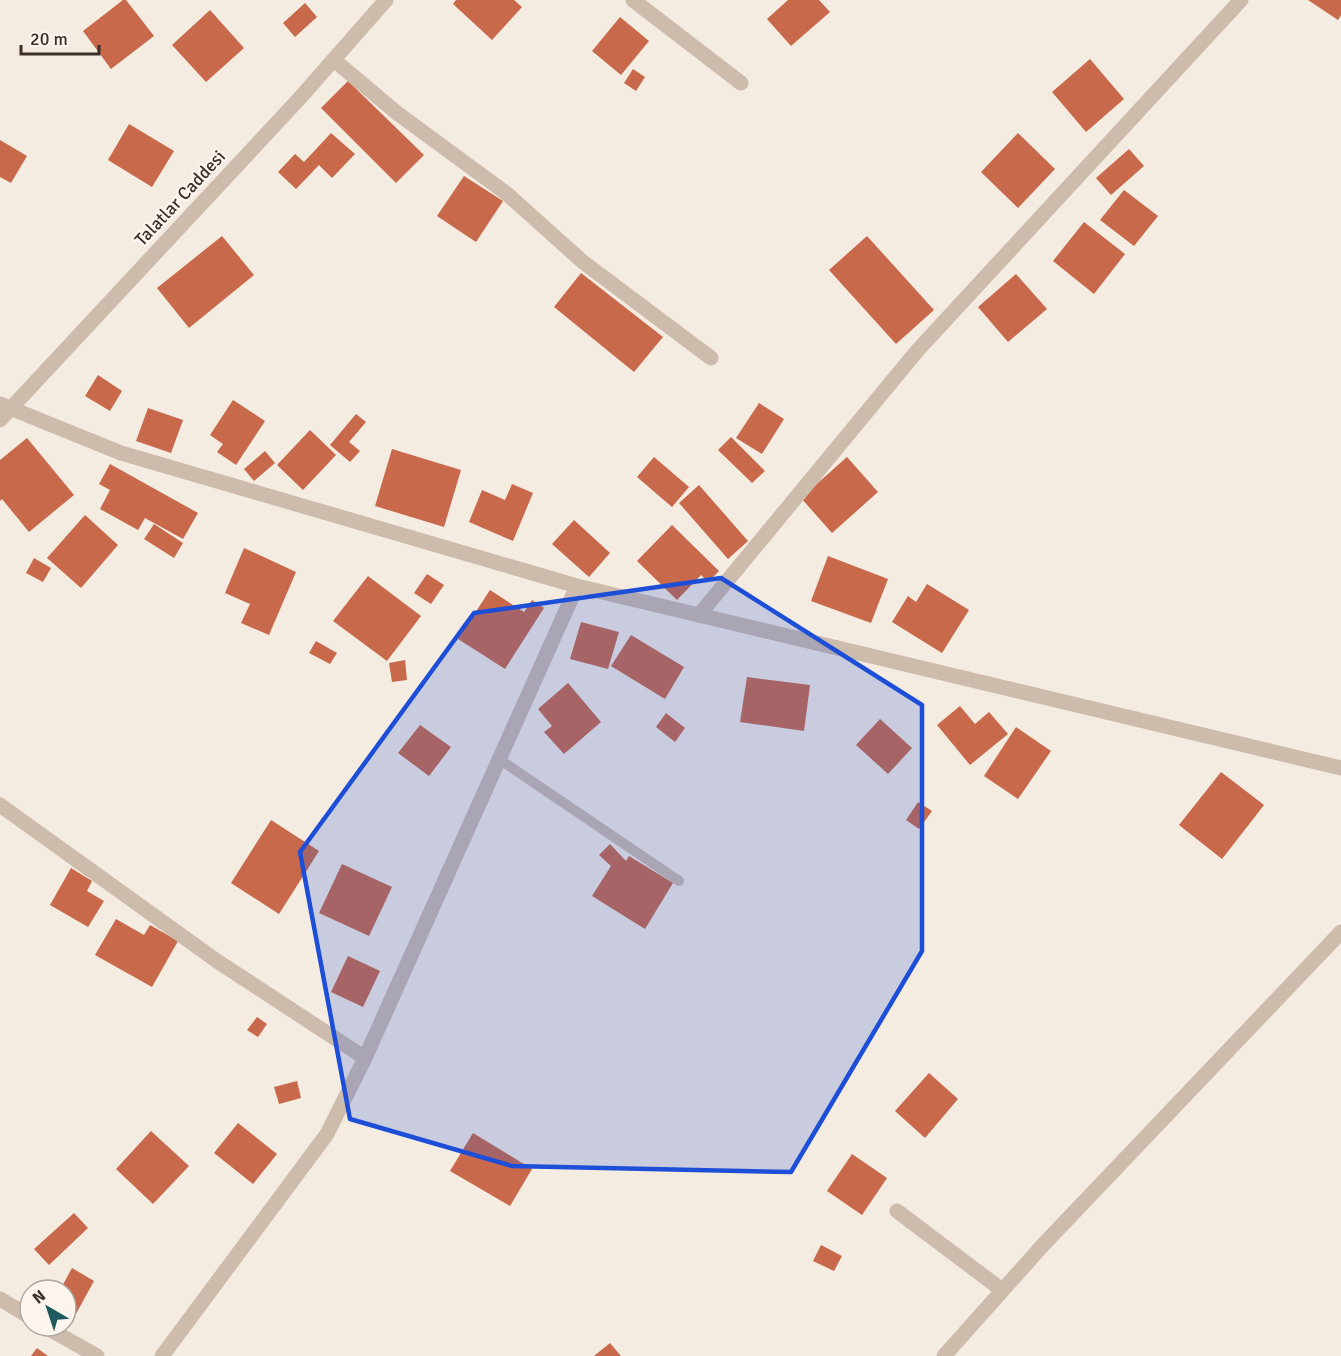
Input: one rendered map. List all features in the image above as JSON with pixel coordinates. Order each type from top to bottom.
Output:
[{"type":"street","name":"Talatlar Caddesi","points":[[0,420],[6,406],[284,116],[386,0]]},
{"type":"street","points":[[633,0],[741,83]]},
{"type":"street","points":[[699,615],[917,351],[1241,0]]},
{"type":"street","points":[[333,60],[397,113],[506,193],[583,262],[711,358]]},
{"type":"street","points":[[6,406],[121,453],[577,586],[1341,768]]},
{"type":"street","points":[[162,1356],[327,1134],[364,1058],[577,586]]},
{"type":"street","points":[[0,805],[217,961],[364,1058]]},
{"type":"street","points":[[944,1356],[1043,1245],[1341,932]]},
{"type":"street","points":[[897,1211],[1002,1290]]},
{"type":"street","points":[[0,1299],[18,1310]]},
{"type":"street","points":[[65,1338],[97,1356]]},
{"type":"lane","points":[[499,759],[679,881]]},
{"type":"highlighted area","points":[[721,578],[922,705],[922,951],[791,1172],[512,1166],[350,1119],[300,852],[474,613]]},
{"type":"building","points":[[126,0],[154,36],[111,69],[83,31]]},
{"type":"building","points":[[456,0],[514,0],[522,7],[492,40],[453,4]]},
{"type":"building","points":[[788,0],[819,0],[830,12],[791,46],[767,19]]},
{"type":"building","points":[[1308,0],[1341,0],[1341,15],[1338,20]]},
{"type":"building","points":[[305,3],[317,17],[295,37],[283,23]]},
{"type":"building","points":[[210,10],[244,48],[206,82],[172,45]]},
{"type":"building","points":[[620,17],[649,41],[621,75],[592,51]]},
{"type":"building","points":[[1090,59],[1124,99],[1086,132],[1052,92]]},
{"type":"building","points":[[633,69],[645,77],[636,91],[624,83]]},
{"type":"building","points":[[348,81],[424,155],[396,183],[321,108]]},
{"type":"building","points":[[129,124],[174,151],[152,187],[108,160]]},
{"type":"building","points":[[331,133],[355,154],[332,178],[319,165],[296,189],[278,172],[295,154],[304,162]]},
{"type":"building","points":[[1018,133],[1055,169],[1018,208],[981,172]]},
{"type":"building","points":[[0,140],[27,156],[11,183],[0,177]]},
{"type":"building","points":[[1129,149],[1144,166],[1111,195],[1096,178]]},
{"type":"building","points":[[464,176],[503,201],[476,242],[437,216]]},
{"type":"building","points":[[1124,190],[1158,216],[1134,246],[1100,220]]},
{"type":"building","points":[[1084,222],[1125,254],[1094,294],[1053,261]]},
{"type":"building","points":[[222,236],[254,275],[189,328],[157,288]]},
{"type":"building","points":[[867,236],[934,310],[896,344],[829,270]]},
{"type":"building","points":[[581,273],[663,337],[634,372],[554,307]]},
{"type":"building","points":[[1016,274],[1047,309],[1008,342],[978,307]]},
{"type":"building","points":[[98,375],[122,391],[110,411],[85,396]]},
{"type":"building","points":[[233,400],[265,421],[236,465],[217,452],[223,444],[210,435]]},
{"type":"building","points":[[759,403],[784,419],[762,454],[736,438]]},
{"type":"building","points":[[148,408],[183,420],[171,453],[136,441]]},
{"type":"building","points":[[356,414],[366,422],[349,442],[360,451],[350,462],[330,445]]},
{"type":"building","points":[[310,430],[336,455],[303,490],[277,465]]},
{"type":"building","points":[[731,437],[765,471],[752,483],[718,450]]},
{"type":"building","points":[[27,438],[74,495],[29,532],[2,499],[0,501],[0,460]]},
{"type":"building","points":[[392,449],[461,470],[444,527],[375,506]]},
{"type":"building","points":[[265,451],[275,463],[254,481],[244,469]]},
{"type":"building","points":[[654,457],[689,487],[672,507],[637,477]]},
{"type":"building","points":[[847,457],[878,492],[832,533],[801,498]]},
{"type":"building","points":[[110,464],[198,513],[183,539],[145,518],[138,530],[100,509],[110,490],[99,484]]},
{"type":"building","points":[[512,484],[533,493],[513,541],[469,522],[482,490],[505,500]]},
{"type":"building","points":[[699,485],[748,541],[728,559],[679,503]]},
{"type":"building","points":[[85,515],[118,545],[81,588],[47,558]]},
{"type":"building","points":[[574,520],[610,553],[589,577],[552,544]]},
{"type":"building","points":[[154,524],[183,543],[174,558],[144,539]]},
{"type":"building","points":[[672,525],[719,571],[708,582],[701,575],[677,600],[637,561]]},
{"type":"building","points":[[244,548],[296,572],[269,635],[241,623],[250,604],[225,593]]},
{"type":"building","points":[[828,556],[888,579],[871,623],[811,601]]},
{"type":"building","points":[[34,558],[51,568],[43,582],[26,573]]},
{"type":"building","points":[[427,574],[444,585],[431,604],[414,593]]},
{"type":"building","points":[[368,576],[421,616],[387,661],[333,621]]},
{"type":"building","points":[[927,584],[969,610],[942,653],[892,622],[908,596],[916,602]]},
{"type":"building","points":[[490,590],[524,612],[532,600],[544,608],[505,669],[458,639]]},
{"type":"building","points":[[581,622],[619,632],[608,669],[570,659]]},
{"type":"building","points":[[631,635],[684,667],[665,699],[611,666]]},
{"type":"building","points":[[316,641],[337,653],[330,664],[309,653]]},
{"type":"building","points":[[405,660],[407,680],[392,682],[389,663]]},
{"type":"building","points":[[747,677],[810,685],[804,731],[740,722]]},
{"type":"building","points":[[568,683],[601,722],[564,754],[544,732],[552,726],[538,709]]},
{"type":"building","points":[[960,706],[975,724],[989,712],[1008,734],[970,765],[937,725]]},
{"type":"building","points":[[666,713],[685,728],[675,742],[656,727]]},
{"type":"building","points":[[880,719],[912,748],[888,774],[856,745]]},
{"type":"building","points":[[420,725],[451,747],[429,776],[398,753]]},
{"type":"building","points":[[1016,727],[1051,751],[1018,799],[984,776]]},
{"type":"building","points":[[1221,772],[1264,805],[1222,859],[1179,825]]},
{"type":"building","points":[[918,802],[932,811],[919,829],[906,820]]},
{"type":"building","points":[[271,820],[319,851],[279,914],[231,883]]},
{"type":"building","points":[[610,844],[626,861],[629,856],[673,883],[645,929],[592,896],[611,866],[599,855]]},
{"type":"building","points":[[342,864],[392,887],[369,936],[319,913]]},
{"type":"building","points":[[71,868],[92,881],[87,891],[104,901],[88,927],[50,905]]},
{"type":"building","points":[[116,919],[144,935],[150,925],[178,941],[152,987],[95,955]]},
{"type":"building","points":[[348,956],[380,971],[363,1007],[331,992]]},
{"type":"building","points":[[257,1017],[267,1024],[258,1037],[247,1030]]},
{"type":"building","points":[[929,1073],[958,1099],[925,1138],[895,1111]]},
{"type":"building","points":[[297,1081],[301,1098],[279,1104],[274,1087]]},
{"type":"building","points":[[238,1123],[277,1154],[253,1184],[214,1153]]},
{"type":"building","points":[[151,1131],[189,1166],[153,1204],[116,1169]]},
{"type":"building","points":[[473,1133],[532,1169],[510,1206],[450,1171]]},
{"type":"building","points":[[852,1154],[887,1178],[862,1215],[827,1191]]},
{"type":"building","points":[[74,1213],[88,1228],[49,1265],[34,1249]]},
{"type":"building","points":[[821,1245],[842,1256],[834,1271],[813,1261]]},
{"type":"building","points":[[72,1268],[94,1281],[78,1310],[78,1278],[67,1278]]},
{"type":"building","points":[[610,1343],[621,1356],[594,1356]]},
{"type":"building","points":[[37,1348],[48,1356],[31,1356]]}]
